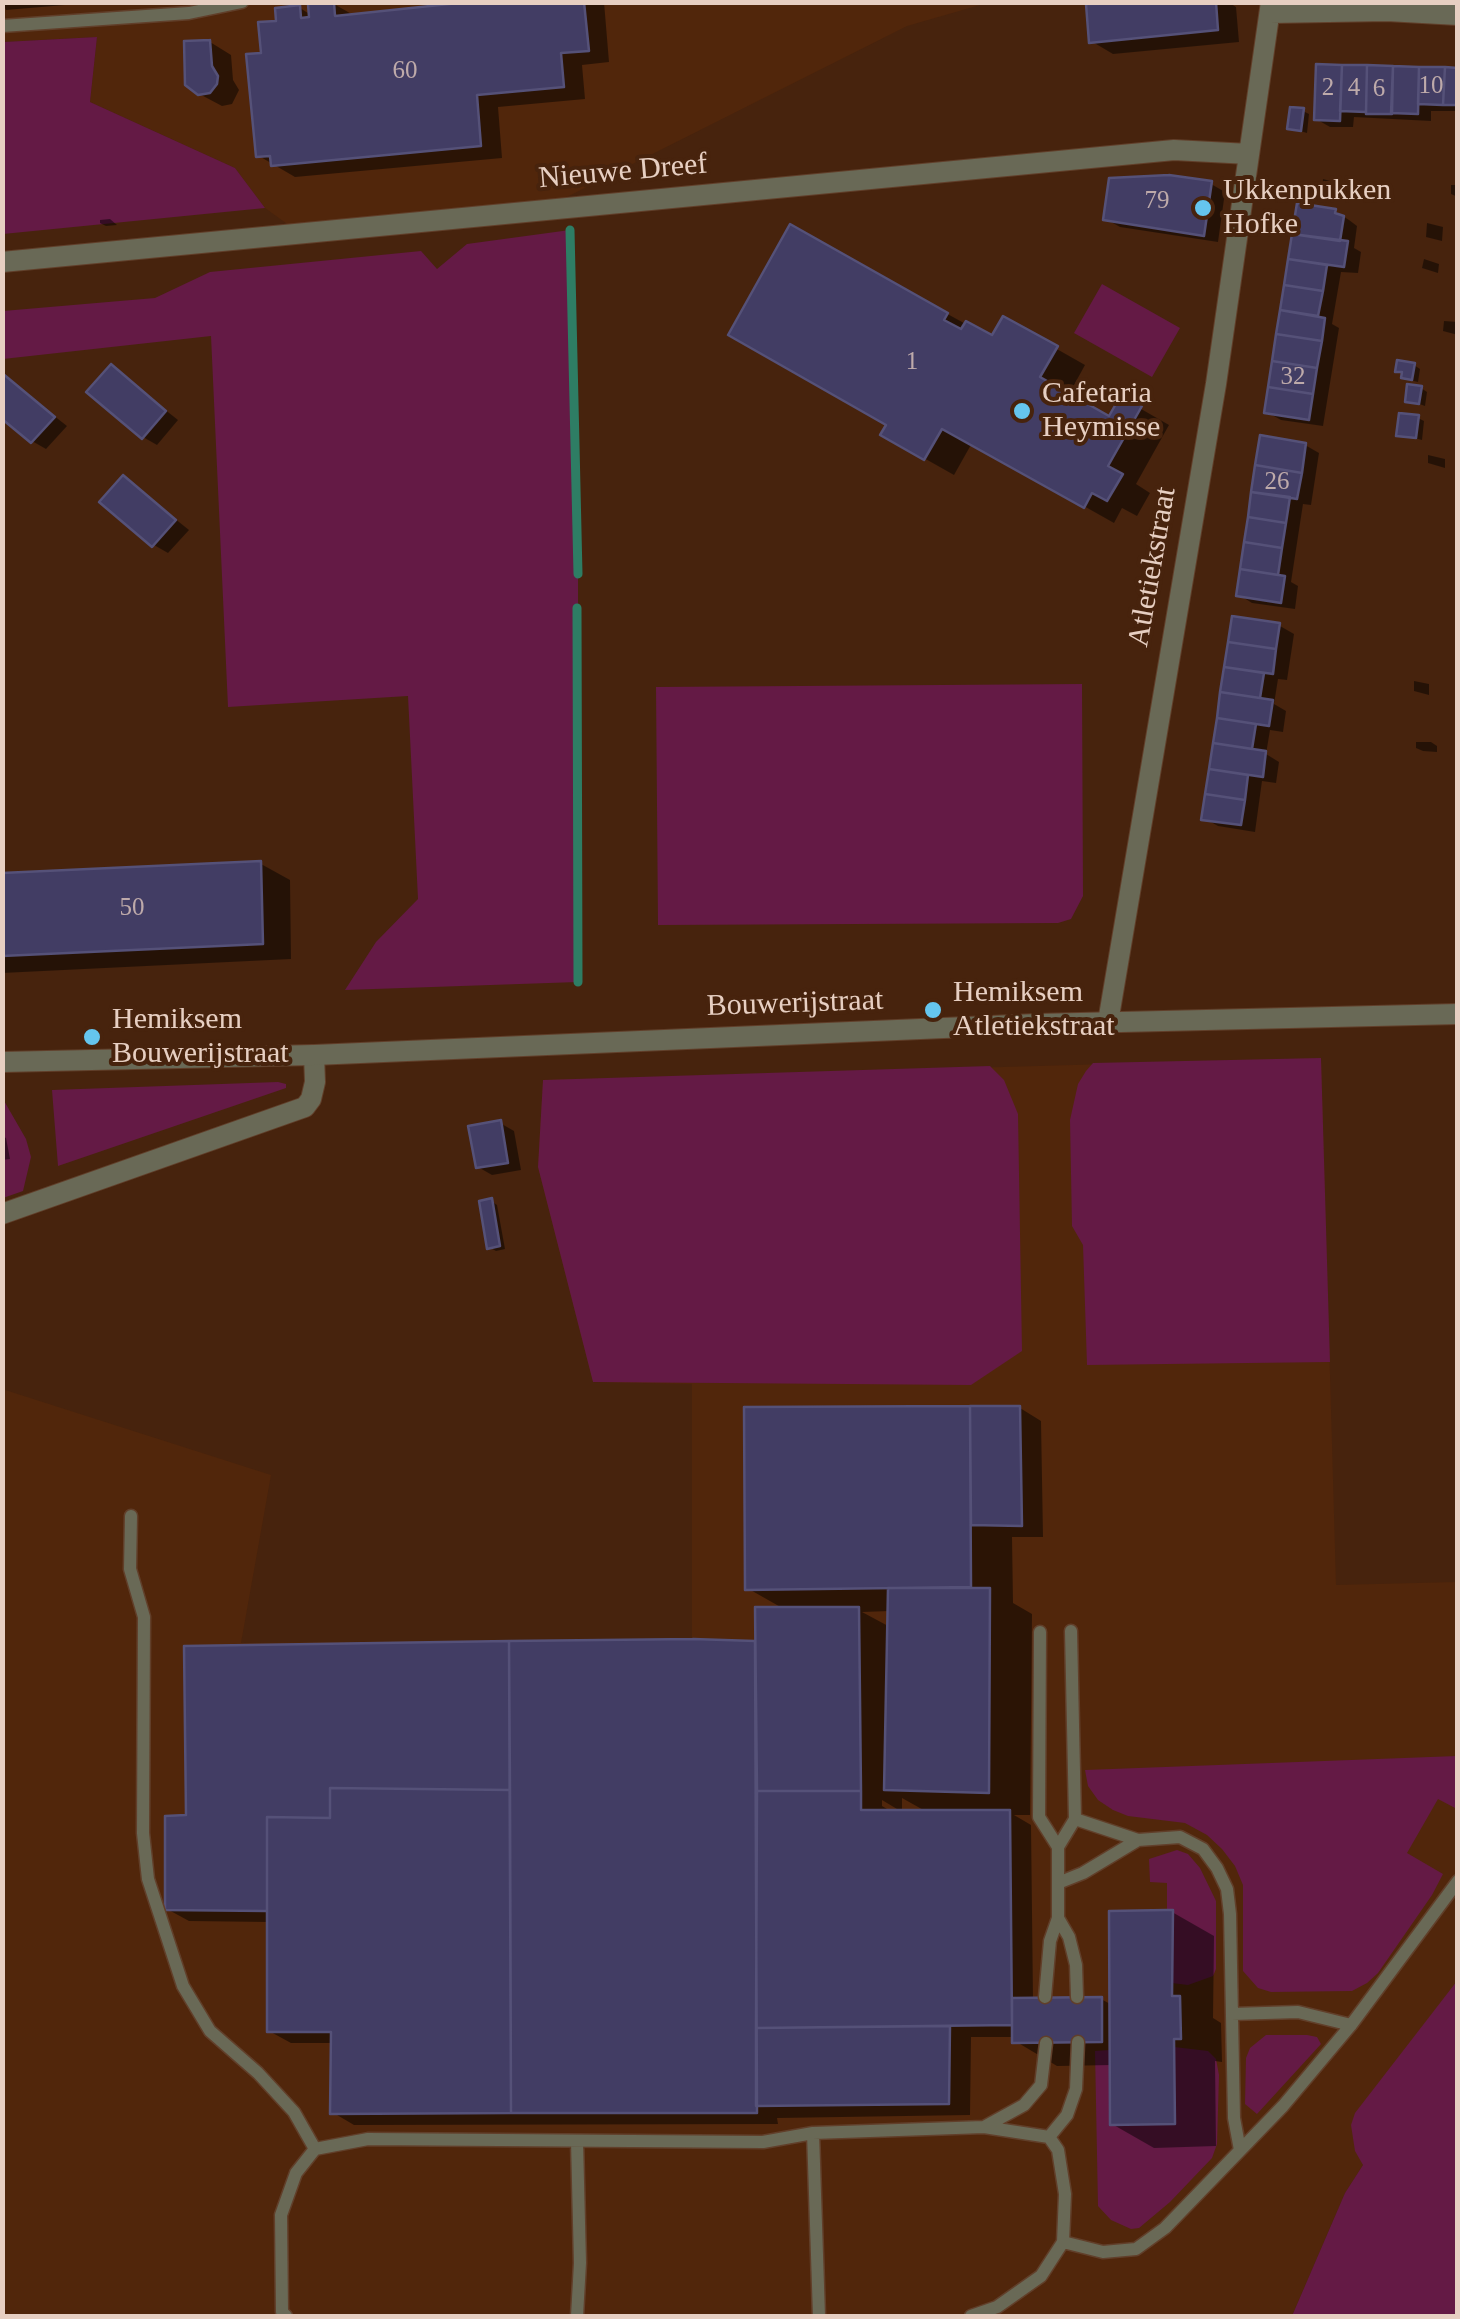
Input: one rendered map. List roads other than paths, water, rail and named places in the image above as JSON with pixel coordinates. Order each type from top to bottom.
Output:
[{"type":"street","points":[[1387,11],[1432,2]]},
{"type":"street","points":[[1271,8],[1458,14]]},
{"type":"street","name":"Atletiekstraat","points":[[1108,1022],[1216,384],[1271,8]]},
{"type":"street","name":"Nieuwe Dreef","points":[[2,262],[1174,150],[1249,154]]},
{"type":"street","name":"Bouwerijstraat","points":[[2,1062],[314,1055],[1108,1022],[1458,1014]]},
{"type":"street","points":[[2,1214],[305,1106],[315,1082],[314,1055]]},
{"type":"lane","points":[[2,26],[189,13],[242,2]]},
{"type":"lane","points":[[131,1516],[130,1570],[144,1617],[144,1834],[148,1879],[183,1986],[210,2031],[258,2073],[294,2112],[315,2150]]},
{"type":"lane","points":[[1045,1997],[1050,1941],[1058,1918],[1058,1847],[1075,1819],[1071,1631]]},
{"type":"lane","points":[[1040,1632],[1039,1816],[1058,1847]]},
{"type":"lane","points":[[1075,1819],[1138,1840],[1180,1837],[1203,1849],[1217,1868],[1229,1902],[1234,2118],[1240,2150]]},
{"type":"lane","points":[[1058,1884],[1138,1840]]},
{"type":"lane","points":[[1063,2242],[1103,2252],[1136,2249],[1165,2228],[1283,2106],[1351,2025],[1458,1880]]},
{"type":"lane","points":[[1058,1918],[1070,1937],[1077,1996]]},
{"type":"lane","points":[[1232,2014],[1298,2012],[1351,2025]]},
{"type":"lane","points":[[1049,2137],[1067,2115],[1076,2089],[1078,2042]]},
{"type":"lane","points":[[984,2127],[1024,2105],[1041,2084],[1046,2043]]},
{"type":"lane","points":[[286,2316],[282,2312],[281,2215],[296,2173],[315,2150],[368,2140],[763,2142],[814,2134],[984,2127],[1049,2137],[1058,2150],[1065,2194],[1063,2242],[1041,2276],[997,2307],[971,2316]]},
{"type":"lane","points":[[814,2134],[819,2316]]},
{"type":"lane","points":[[577,2141],[577,2316]]},
{"type":"waterway","points":[[570,230],[578,574]]},
{"type":"waterway","points":[[577,608],[578,982]]},
{"type":"place","name":"Ukkenpukken Hofke","points":[[1203,208]]},
{"type":"place","name":"Cafetaria Heymisse","points":[[1022,411]]},
{"type":"place","name":"Hemiksem Atletiekstraat","points":[[933,1010]]},
{"type":"place","name":"Hemiksem Bouwerijstraat","points":[[92,1037]]}]
